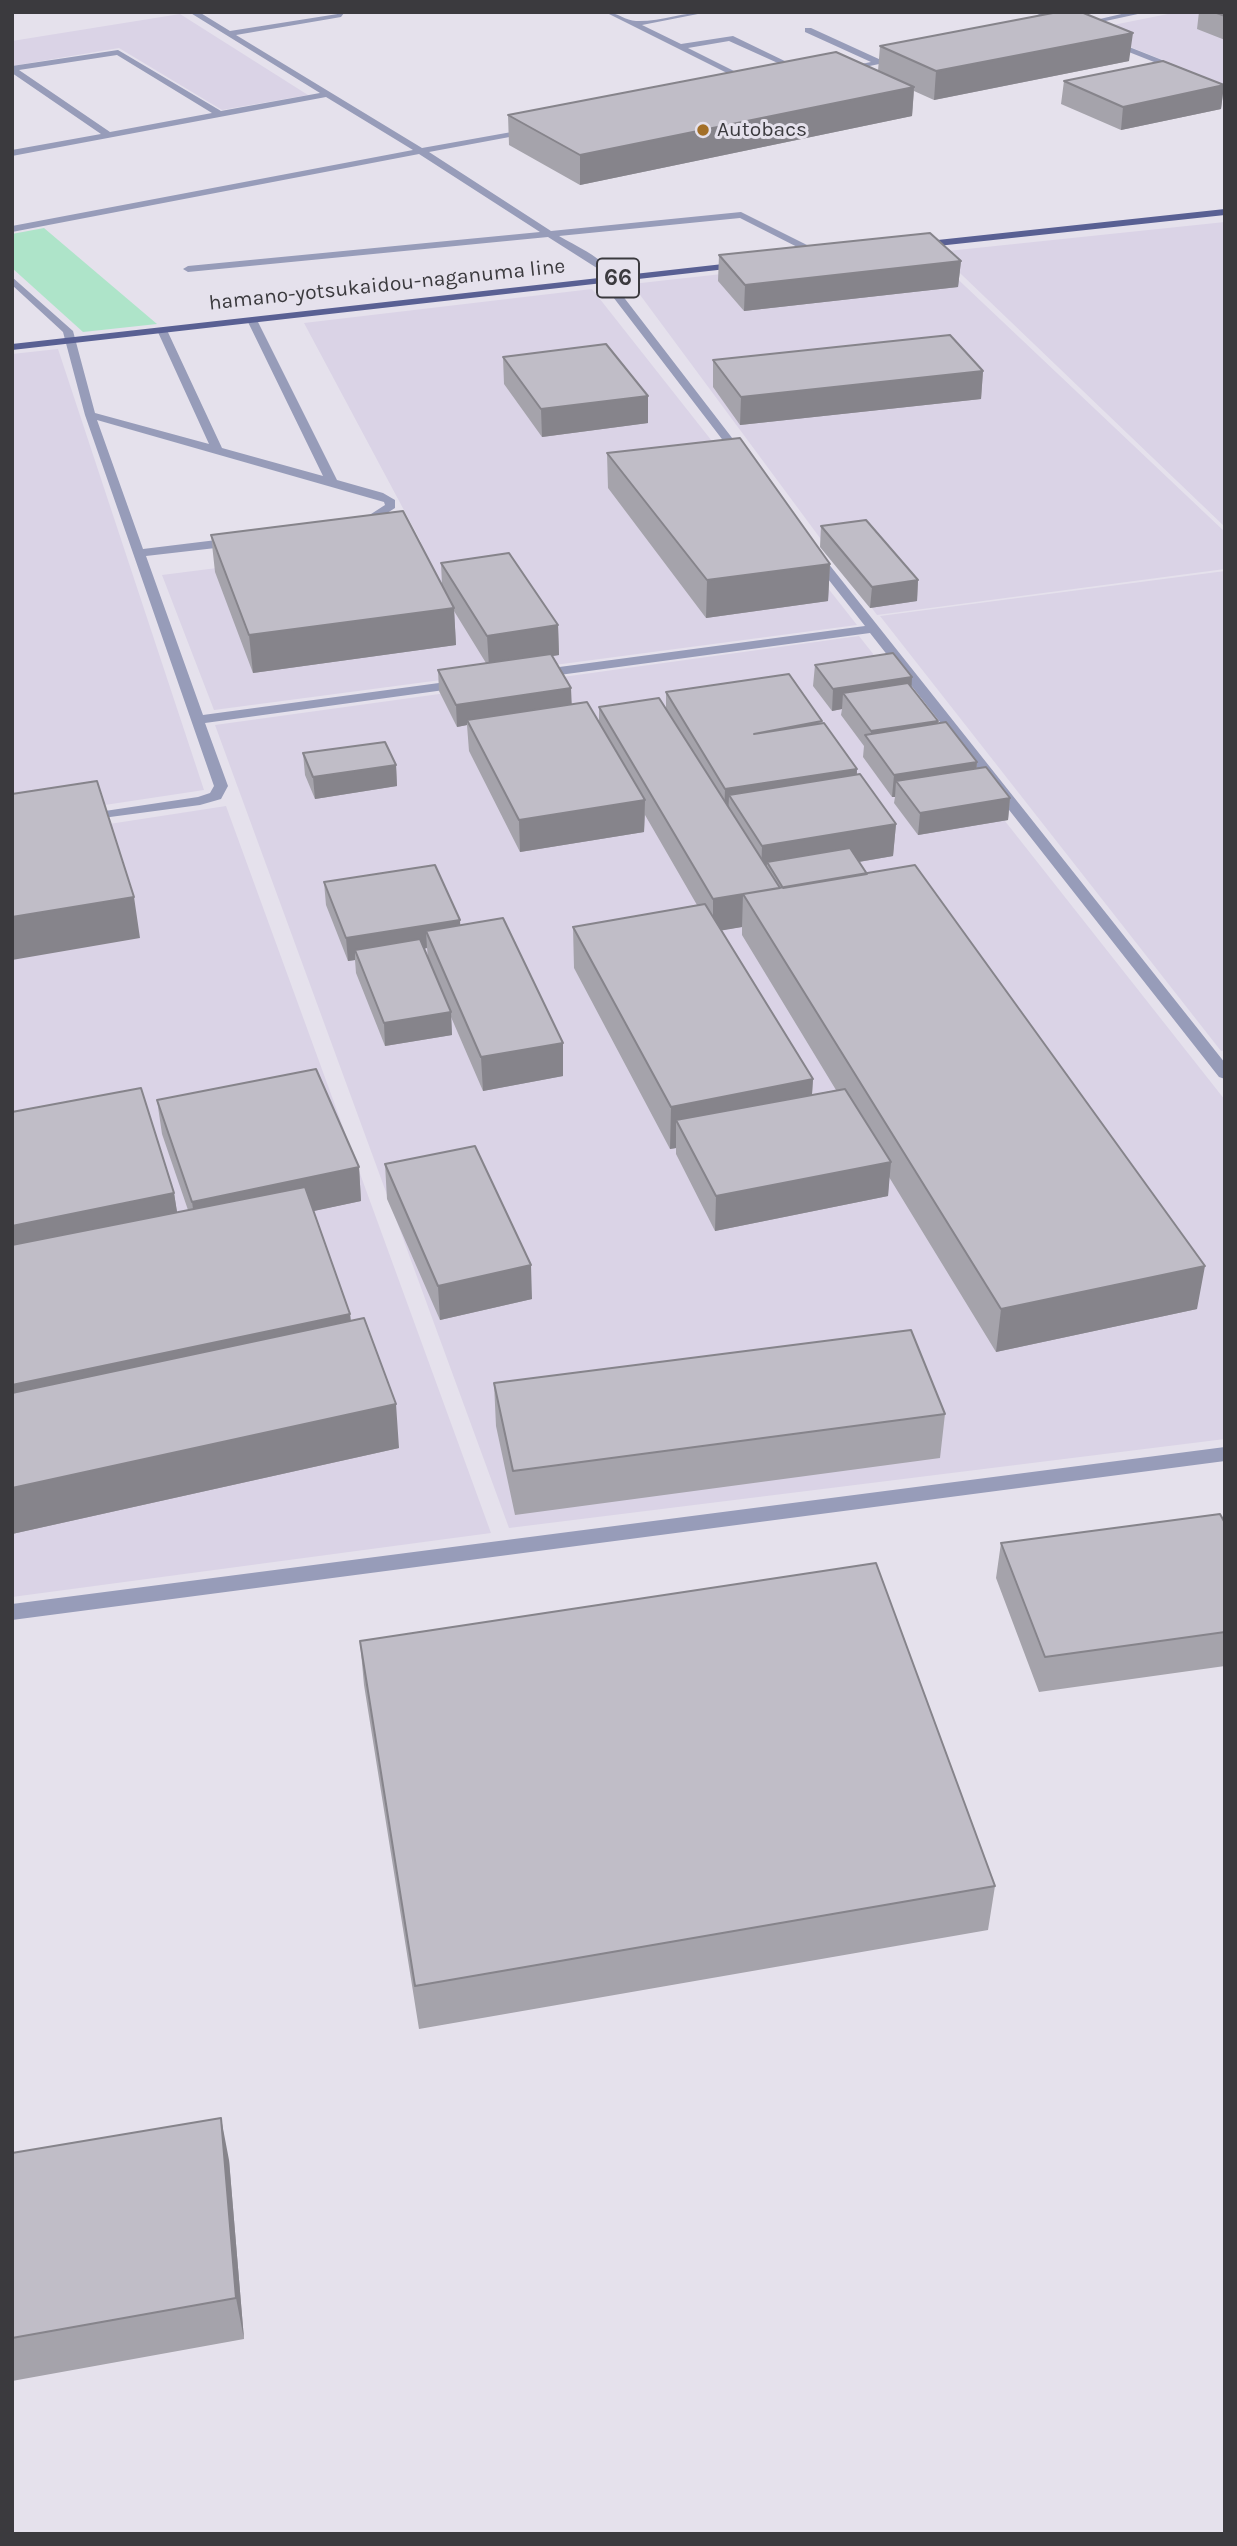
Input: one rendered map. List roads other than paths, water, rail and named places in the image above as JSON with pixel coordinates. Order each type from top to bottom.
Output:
[{"type":"main road","points":[[910,246],[1225,212]]},
{"type":"main road","points":[[796,259],[834,255]]},
{"type":"main road","name":"hamano-yotsukaidou-naganuma line","points":[[12,347],[757,263]]},
{"type":"street","points":[[195,12],[421,151],[603,268],[613,279],[614,291],[747,465]]},
{"type":"street","points":[[609,12],[760,86],[746,88]]},
{"type":"street","points":[[634,24],[704,12]]},
{"type":"street","points":[[1037,12],[1084,31]]},
{"type":"street","points":[[1058,29],[1143,12]]},
{"type":"street","points":[[228,34],[341,15]]},
{"type":"street","points":[[808,30],[880,63]]},
{"type":"street","points":[[1097,36],[1225,88]]},
{"type":"street","points":[[679,47],[730,38],[789,65],[763,70]]},
{"type":"street","points":[[12,69],[118,52],[219,114]]},
{"type":"street","points":[[827,73],[908,57]]},
{"type":"street","points":[[12,69],[109,135]]},
{"type":"street","points":[[737,75],[750,72]]},
{"type":"street","points":[[12,153],[327,94]]},
{"type":"street","points":[[12,229],[543,127]]},
{"type":"street","points":[[188,270],[547,232],[741,215],[822,256]]},
{"type":"street","points":[[12,280],[68,331],[72,340],[90,415],[221,786],[216,796],[200,801],[66,821]]},
{"type":"street","points":[[252,320],[332,482]]},
{"type":"street","points":[[162,330],[217,450]]},
{"type":"street","points":[[90,415],[380,495],[389,500],[391,506],[365,525],[349,529]]},
{"type":"street","points":[[139,553],[244,541]]},
{"type":"street","points":[[806,541],[872,629],[1222,1068]]},
{"type":"street","points":[[528,675],[872,629]]},
{"type":"street","points":[[198,720],[473,683]]},
{"type":"street","points":[[12,1612],[1225,1454]]},
{"type":"place","name":"Autobacs","points":[[703,130]]}]
